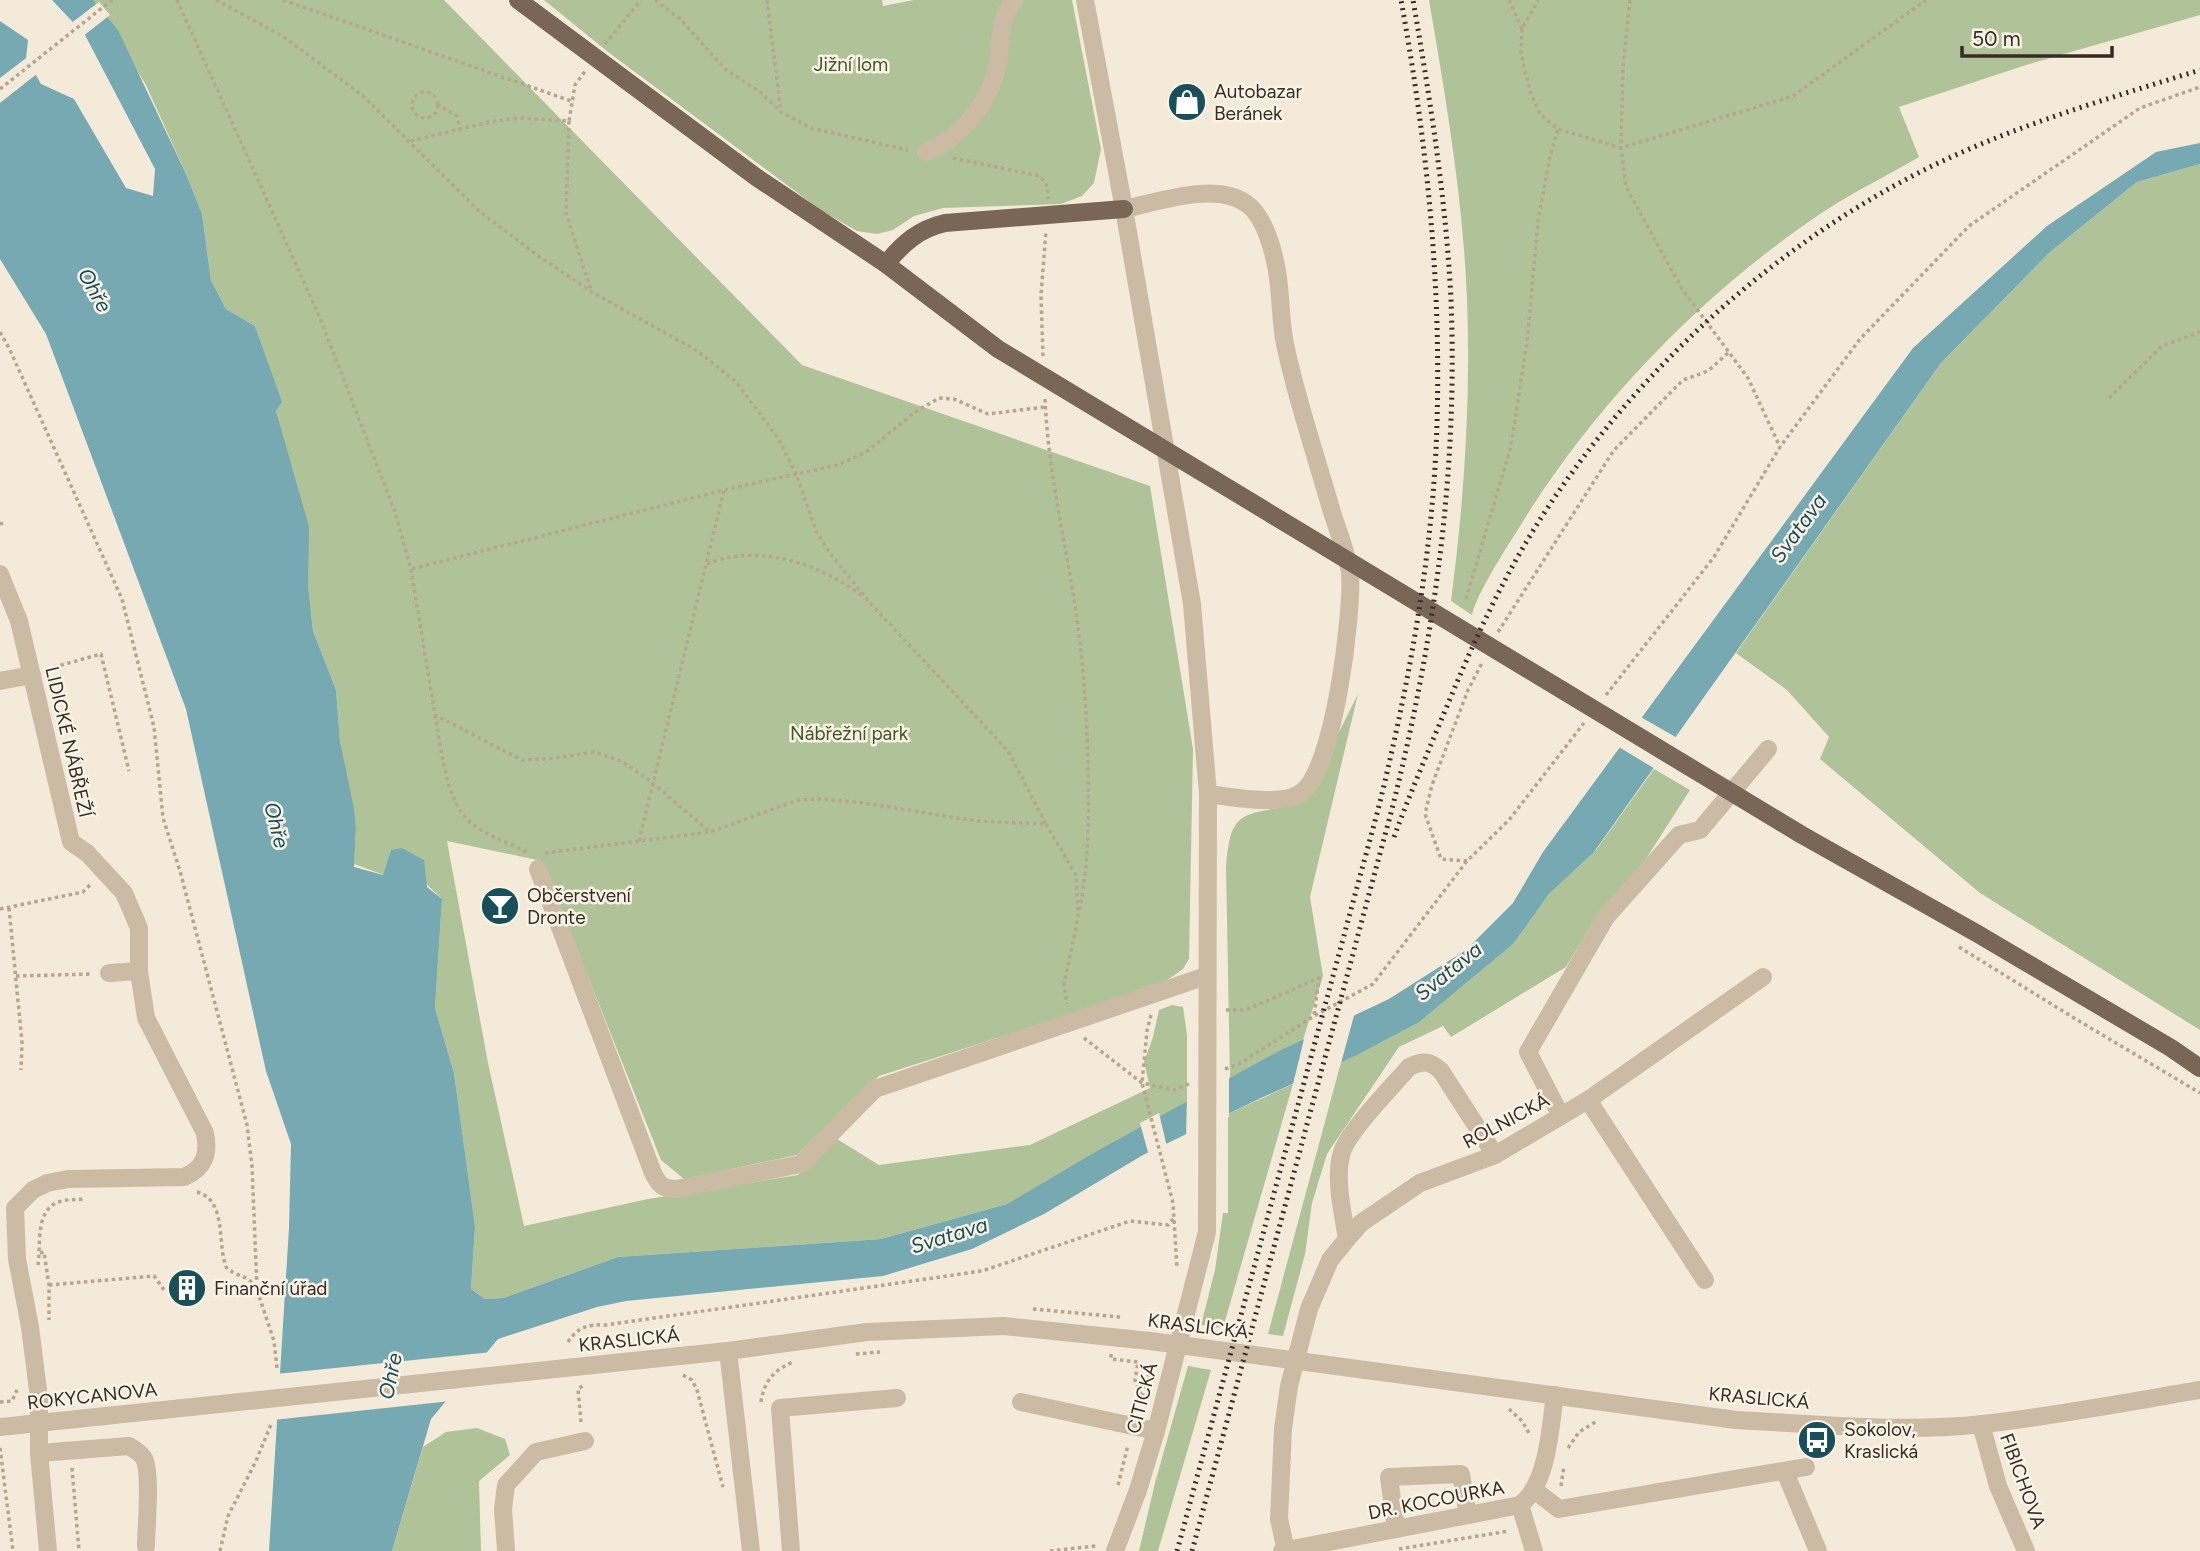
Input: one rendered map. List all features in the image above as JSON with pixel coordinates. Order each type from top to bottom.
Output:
[{"type":"main road","points":[[518,0],[756,177],[886,264],[998,349],[1801,835],[1978,934],[2171,1048],[2200,1068]]},
{"type":"main road","points":[[886,264],[907,241],[932,226],[1124,209]]},
{"type":"street","points":[[926,152],[943,145],[958,134],[989,91],[997,66],[1005,10],[1014,0]]},
{"type":"street","name":"CITICKÁ","points":[[1085,0],[1192,604],[1209,794],[1206,976],[1207,1232],[1156,1431],[1138,1490],[1109,1547]]},
{"type":"street","points":[[1124,209],[1199,194],[1227,193],[1248,204],[1263,223],[1278,274],[1284,342],[1350,572],[1346,644],[1331,728],[1315,778],[1303,792],[1292,797],[1268,800],[1209,794]]},
{"type":"street","name":"LIDICKÉ NÁBŘEŽÍ","points":[[0,574],[38,672],[71,842],[87,853],[124,893],[139,928],[139,971],[146,1018],[205,1133],[208,1147],[196,1172],[184,1177],[68,1178],[33,1190],[15,1208],[17,1259],[30,1327],[41,1422]]},
{"type":"street","points":[[0,681],[38,672]]},
{"type":"street","points":[[1561,1116],[1528,1052],[1583,954],[1606,917],[1679,835],[1700,830],[1768,749]]},
{"type":"street","points":[[537,859],[653,1173],[658,1184],[665,1189],[801,1164],[875,1089],[1206,976]]},
{"type":"street","points":[[108,973],[139,971]]},
{"type":"street","name":"ROLNICKÁ","points":[[1304,1326],[1330,1260],[1361,1223],[1420,1183],[1495,1155],[1588,1100],[1763,977]]},
{"type":"street","points":[[1347,1239],[1340,1192],[1341,1154],[1349,1137],[1409,1067],[1421,1061],[1431,1062],[1441,1071],[1495,1155]]},
{"type":"street","points":[[1588,1100],[1705,1280]]},
{"type":"street","name":"KRASLICKÁ","points":[[188,1407],[728,1351],[867,1332],[1004,1326],[1150,1340],[1736,1420],[1911,1428],[1981,1424],[2200,1390]]},
{"type":"street","name":"DR. KOCOURKA","points":[[1304,1326],[1289,1386],[1283,1429],[1279,1519],[1284,1551],[1520,1505],[1534,1490],[1544,1460],[1555,1395]]},
{"type":"street","points":[[728,1351],[751,1551]]},
{"type":"street","points":[[791,1551],[780,1408],[897,1398]]},
{"type":"street","points":[[1021,1402],[1156,1431]]},
{"type":"street","name":"ROKYCANOVA","points":[[0,1427],[188,1407]]},
{"type":"street","points":[[41,1422],[39,1453],[48,1551]]},
{"type":"street","name":"FIBICHOVA","points":[[1981,1424],[1998,1486],[2026,1551]]},
{"type":"street","points":[[506,1551],[503,1509],[506,1485],[536,1452],[585,1441]]},
{"type":"street","points":[[39,1453],[129,1446],[145,1458],[148,1477],[146,1546]]},
{"type":"street","points":[[1534,1490],[1559,1509],[1785,1472],[1806,1466]]},
{"type":"street","points":[[1785,1472],[1818,1551]]},
{"type":"street","points":[[1396,1529],[1389,1477],[1461,1474],[1468,1515]]},
{"type":"street","points":[[1520,1505],[1534,1551]]},
{"type":"path","points":[[0,89],[112,0]]},
{"type":"path","points":[[177,0],[320,318],[395,512],[411,569],[450,790],[466,817],[483,831],[537,859],[710,832],[789,803],[821,799],[977,821],[1046,824]]},
{"type":"path","points":[[216,0],[284,37],[325,65],[411,141],[478,210],[537,255],[592,292],[699,352],[736,383],[778,438],[796,474],[817,533],[869,602],[1008,751],[1076,875],[1078,918]]},
{"type":"path","points":[[283,0],[574,102]]},
{"type":"path","points":[[607,42],[641,0]]},
{"type":"path","points":[[655,0],[680,19],[725,69],[760,92],[781,112],[811,128],[877,144],[1040,176],[1048,187],[1041,295],[1044,365]]},
{"type":"path","points":[[767,0],[781,112]]},
{"type":"path","points":[[1509,0],[1522,29]]},
{"type":"path","points":[[1538,0],[1522,29],[1521,51],[1530,91],[1540,114],[1558,129],[1621,148],[1793,96],[1926,0]]},
{"type":"path","points":[[1630,0],[1623,67],[1621,148],[1626,187],[1682,289],[1748,379],[1780,447]]},
{"type":"path","points":[[575,85],[569,121],[566,213],[592,292]]},
{"type":"path","points":[[1603,699],[1714,556],[1780,447],[1860,339],[1969,226],[2140,108],[2200,88]]},
{"type":"path","points":[[437,104],[435,112],[426,118],[415,114],[412,106],[417,95],[425,92],[433,96],[437,104],[457,116],[460,131]]},
{"type":"path","points":[[411,141],[489,122],[519,118],[569,121]]},
{"type":"path","points":[[1466,599],[1511,446],[1527,342],[1538,221],[1558,129]]},
{"type":"path","points":[[0,332],[122,599],[154,727],[163,818],[180,871],[247,1125],[252,1166],[257,1290],[274,1341],[277,1368]]},
{"type":"path","points":[[2109,398],[2162,346],[2200,332]]},
{"type":"path","points":[[1496,636],[1615,450],[1683,380],[1709,371],[1728,353]]},
{"type":"path","points":[[1045,393],[1054,485],[1075,607],[1087,717],[1089,836],[1086,882],[1064,984],[1070,1021],[1085,1039],[1142,1083],[1174,1090],[1200,1079]]},
{"type":"path","points":[[411,569],[724,490],[838,465],[866,452],[915,412],[939,398],[954,399],[988,414],[1045,407]]},
{"type":"path","points":[[639,841],[724,490]]},
{"type":"path","points":[[707,564],[735,555],[768,556],[795,562],[847,584],[869,602]]},
{"type":"path","points":[[38,672],[101,654],[129,771]]},
{"type":"path","points":[[1467,861],[1441,859],[1431,838],[1425,814],[1432,785],[1468,690],[1485,658]]},
{"type":"path","points":[[58,712],[68,709]]},
{"type":"path","points":[[435,715],[523,760],[594,752],[621,761],[710,832]]},
{"type":"path","points":[[1213,1074],[1238,1064],[1314,1016],[1373,984],[1467,861],[1509,820],[1586,721]]},
{"type":"path","points":[[71,764],[81,761]]},
{"type":"path","points":[[0,909],[83,892],[105,872]]},
{"type":"path","points":[[9,908],[22,1042],[21,1070]]},
{"type":"path","points":[[1958,946],[2200,1093]]},
{"type":"path","points":[[16,976],[108,973]]},
{"type":"path","points":[[1208,1018],[1246,1010],[1319,978],[1314,1016]]},
{"type":"path","points":[[1157,994],[1147,1031],[1142,1083],[1173,1203],[1178,1277]]},
{"type":"path","points":[[187,1192],[200,1191],[212,1200],[226,1267],[248,1277],[257,1290]]},
{"type":"path","points":[[49,1326],[49,1285],[44,1252],[40,1253],[38,1241],[40,1224],[48,1210],[58,1201],[97,1198]]},
{"type":"path","points":[[568,1342],[574,1333],[589,1324],[606,1325],[982,1271],[1130,1221],[1168,1225],[1174,1218]]},
{"type":"path","points":[[49,1285],[154,1276],[164,1290],[173,1290]]},
{"type":"path","points":[[1111,1359],[1138,1362],[1135,1380],[1142,1398]]},
{"type":"path","points":[[680,1374],[692,1380],[697,1390],[724,1488]]},
{"type":"path","points":[[0,1402],[12,1401],[17,1392],[16,1379]]},
{"type":"path","points":[[578,1389],[581,1419]]},
{"type":"path","points":[[220,1551],[223,1530],[231,1508],[256,1461],[272,1422]]},
{"type":"path","points":[[1116,1492],[1134,1425]]},
{"type":"path","points":[[0,1448],[13,1551]]},
{"type":"path","points":[[70,1450],[79,1551]]},
{"type":"path","points":[[1050,1551],[1109,1547]]},
{"type":"green space","name":"Nábřežní park","points":[[93,0],[444,0],[802,365],[1150,486],[1193,749],[1189,959],[1183,969],[1159,986],[879,1076],[797,1155],[684,1179],[661,1160],[542,861],[447,841],[488,1063],[524,1226],[648,1199],[798,1175],[837,1139],[879,1165],[1030,1145],[1150,1088],[1144,1062],[1159,1010],[1172,1005],[1183,1007],[1187,1035],[1187,1102],[1007,1204],[881,1239],[618,1257],[503,1298],[485,1299],[471,1289],[475,1227],[454,1073],[435,1008],[442,899],[391,850],[384,875],[354,864],[356,829],[340,741],[336,690],[313,631],[308,584],[276,411],[281,402],[255,326],[226,309],[211,280],[202,214],[146,85]]},
{"type":"green space","name":"Jižní lom","points":[[544,0],[882,0],[883,6],[914,0],[1072,0],[1101,149],[1094,183],[1082,196],[1061,204],[943,208],[914,216],[893,230],[877,234],[857,231],[822,211],[608,52]]},
{"type":"green space","points":[[1429,0],[2200,0],[2200,15],[2026,65],[1899,107],[1919,157],[1834,205],[1778,244],[1693,316],[1653,355],[1579,440],[1547,485],[1492,573],[1472,615],[1451,601],[1465,450],[1467,299],[1458,187]]},
{"type":"green space","points":[[2200,164],[2200,1030],[1980,893],[1820,759],[1829,737],[1787,690],[1736,653],[1941,363],[2050,252],[2137,182]]},
{"type":"green space","points":[[1358,694],[1310,897],[1323,976],[1303,1040],[1230,1079],[1226,867],[1230,838],[1239,821],[1246,816],[1285,807],[1330,750]]},
{"type":"green space","points":[[1654,769],[1690,790],[1644,862],[1600,911],[1566,967],[1451,1037],[1443,1026],[1399,1047],[1327,1154],[1312,1203],[1305,1254],[1283,1336],[1268,1334],[1341,1062],[1353,1057],[1514,943],[1549,894],[1596,850]]},
{"type":"green space","points":[[1293,1084],[1223,1328],[1201,1325],[1215,1270],[1223,1213],[1228,1213],[1228,1114]]},
{"type":"green space","points":[[1188,1366],[1211,1370],[1158,1551],[1139,1551],[1155,1483]]},
{"type":"green space","points":[[477,1428],[505,1439],[510,1455],[479,1481],[481,1551],[392,1551],[423,1447],[446,1432]]},
{"type":"water","points":[[52,0],[93,0],[118,30],[202,214],[211,280],[226,309],[255,326],[282,402],[276,411],[309,527],[308,584],[313,631],[336,690],[340,741],[354,809],[354,867],[383,875],[391,850],[402,848],[424,860],[427,887],[442,899],[435,1008],[454,1073],[475,1227],[471,1289],[485,1299],[503,1298],[618,1257],[881,1239],[1007,1204],[1279,1051],[1389,999],[1466,950],[1513,903],[1543,852],[1913,348],[2047,226],[2156,152],[2200,143],[2200,164],[2137,182],[2050,252],[1941,363],[1594,852],[1549,894],[1514,943],[1419,1022],[1353,1057],[1143,1155],[1044,1214],[972,1249],[883,1276],[626,1301],[597,1307],[498,1339],[431,1419],[392,1551],[269,1551],[289,1228],[291,1144],[266,1071],[186,709],[46,334],[0,259],[0,21],[28,40],[26,58],[41,84],[74,99],[126,188],[153,196],[155,169],[85,35]]},
{"type":"pier","points":[[99,2],[110,15],[82,37],[70,24]]},
{"type":"pier","points":[[30,55],[38,73],[0,103],[0,78]]},
{"type":"pier","points":[[1639,716],[1679,739],[1657,770],[1617,746]]},
{"type":"pier","points":[[1355,1012],[1340,1067],[1292,1088],[1305,1035]]},
{"type":"pier","points":[[1229,1075],[1229,1117],[1186,1138],[1187,1098]]},
{"type":"pier","points":[[1159,1113],[1167,1147],[1149,1156],[1140,1123]]},
{"type":"pier","points":[[492,1352],[451,1401],[273,1420],[276,1374]]},
{"type":"railway","points":[[1177,1551],[1378,810],[1408,676],[1423,586],[1436,449],[1438,393],[1435,280],[1426,168],[1401,0]]},
{"type":"railway","points":[[1192,1551],[1392,809],[1431,620],[1440,556],[1451,429],[1451,300],[1441,187],[1413,0]]},
{"type":"railway","points":[[1394,837],[1474,644],[1526,542],[1578,465],[1618,413],[1662,365],[1710,319],[1760,276],[1812,237],[1867,201],[1924,170],[2025,127],[2200,70]]},
{"type":"place","name":"Autobazar Beránek","points":[[1187,102]]},
{"type":"place","name":"Občerstvení Dronte","points":[[500,906]]},
{"type":"place","name":"Finanční úřad","points":[[187,1288]]},
{"type":"place","name":"Sokolov, Kraslická","points":[[1817,1440]]},
{"type":"water label","name":"Ohře","points":[[95,290]]},
{"type":"water label","name":"Svatava","points":[[1798,528]]},
{"type":"water label","name":"Ohře","points":[[277,825]]},
{"type":"water label","name":"Svatava","points":[[1448,971]]},
{"type":"water label","name":"Svatava","points":[[949,1235]]},
{"type":"water label","name":"Ohře","points":[[390,1376]]}]
